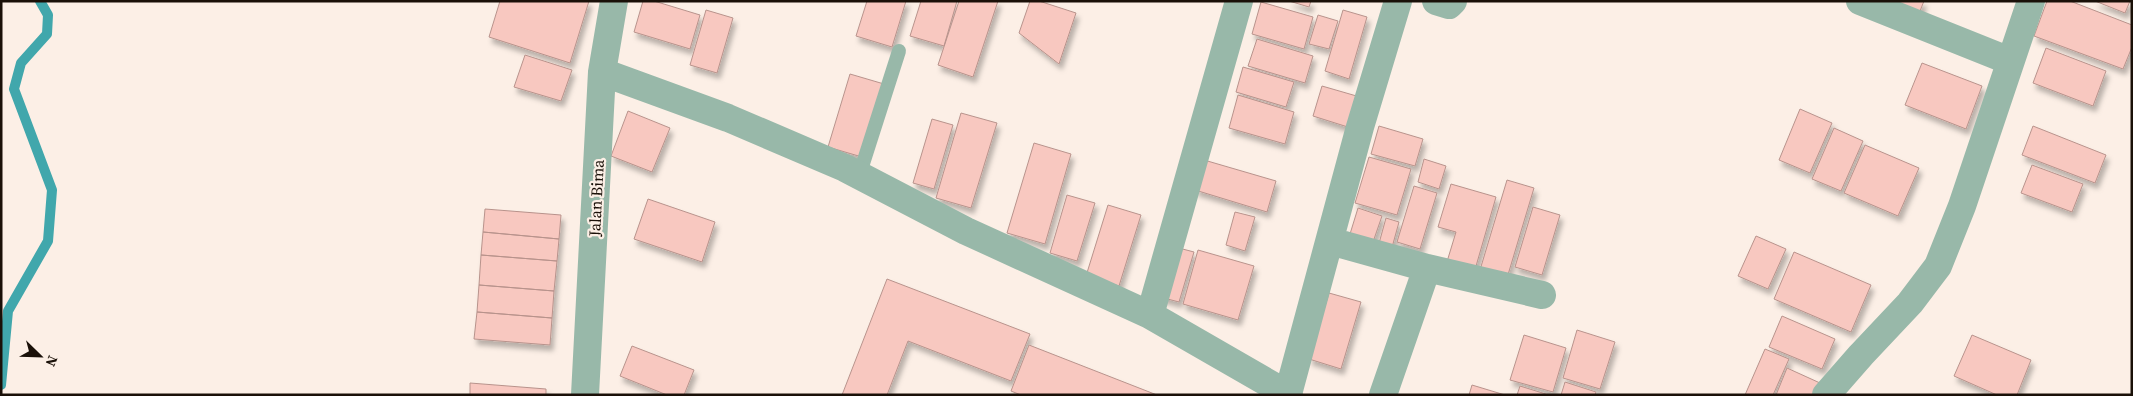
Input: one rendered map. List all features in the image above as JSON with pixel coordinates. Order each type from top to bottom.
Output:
[{"type":"street","name":"Jalan Bima","points":[[586,395],[602,72],[614,1]]},
{"type":"street","points":[[1150,315],[1239,1]]},
{"type":"street","points":[[602,72],[728,118],[859,176],[966,231],[1150,315],[1288,394],[1360,127],[1398,1]]},
{"type":"street","points":[[1436,1],[1449,5],[1453,1]]},
{"type":"street","points":[[1860,1],[2010,61]]},
{"type":"street","points":[[1826,395],[1910,303],[1938,266],[1962,206],[2031,1]]},
{"type":"street","points":[[1330,241],[1427,268],[1542,295]]},
{"type":"street","points":[[1383,395],[1427,268]]},
{"type":"lane","points":[[859,176],[899,52]]},
{"type":"building","points":[[500,1],[589,1],[570,63],[489,37]]},
{"type":"building","points":[[643,1],[654,1],[700,15],[690,49],[634,32]]},
{"type":"building","points":[[867,1],[906,1],[892,47],[856,36]]},
{"type":"building","points":[[921,1],[957,1],[944,46],[910,36]]},
{"type":"building","points":[[959,1],[998,1],[973,77],[938,65]]},
{"type":"building","points":[[1030,1],[1039,1],[1076,13],[1059,64],[1019,33]]},
{"type":"building","points":[[1289,1],[1311,1],[1309,7]]},
{"type":"building","points":[[1892,1],[1924,1],[1918,16]]},
{"type":"building","points":[[2047,1],[2070,1],[2132,25],[2132,47],[2123,69],[2034,36]]},
{"type":"building","points":[[2095,1],[2130,1],[2125,13]]},
{"type":"building","points":[[1261,2],[1313,17],[1304,49],[1252,34]]},
{"type":"building","points":[[706,10],[733,18],[717,73],[690,65]]},
{"type":"building","points":[[1343,10],[1367,17],[1349,79],[1325,71]]},
{"type":"building","points":[[1318,15],[1338,21],[1329,49],[1309,44]]},
{"type":"building","points":[[1257,39],[1313,56],[1305,83],[1248,66]]},
{"type":"building","points":[[2046,48],[2106,71],[2093,106],[2033,83]]},
{"type":"building","points":[[525,55],[572,70],[561,101],[514,87]]},
{"type":"building","points":[[1922,63],[1982,86],[1966,129],[1905,105]]},
{"type":"building","points":[[1243,67],[1294,82],[1286,107],[1236,92]]},
{"type":"building","points":[[850,74],[884,84],[862,157],[828,147]]},
{"type":"building","points":[[1322,86],[1360,97],[1351,128],[1313,116]]},
{"type":"building","points":[[1238,95],[1294,112],[1285,144],[1229,128]]},
{"type":"building","points":[[1800,109],[1832,123],[1810,173],[1779,160]]},
{"type":"building","points":[[628,111],[670,128],[652,172],[611,156]]},
{"type":"building","points":[[961,113],[997,123],[971,208],[936,198]]},
{"type":"building","points":[[932,119],[953,125],[934,189],[913,183]]},
{"type":"building","points":[[1379,126],[1423,139],[1415,166],[1371,154]]},
{"type":"building","points":[[2033,126],[2106,155],[2095,183],[2022,155]]},
{"type":"building","points":[[1834,128],[1863,141],[1841,191],[1812,179]]},
{"type":"building","points":[[1034,143],[1071,154],[1045,244],[1007,233]]},
{"type":"building","points":[[1865,145],[1919,168],[1898,216],[1844,193]]},
{"type":"building","points":[[1369,157],[1411,169],[1397,215],[1355,203]]},
{"type":"building","points":[[1424,159],[1446,166],[1439,189],[1418,182]]},
{"type":"building","points":[[1204,160],[1276,181],[1267,212],[1195,190]]},
{"type":"building","points":[[2032,165],[2083,184],[2072,212],[2021,193]]},
{"type":"building","points":[[1507,180],[1534,188],[1507,278],[1480,270]]},
{"type":"building","points":[[1451,184],[1496,197],[1474,273],[1446,265],[1456,232],[1438,227]]},
{"type":"building","points":[[1414,186],[1437,193],[1420,249],[1397,242]]},
{"type":"building","points":[[1067,195],[1095,203],[1077,261],[1050,253]]},
{"type":"building","points":[[648,199],[715,222],[702,262],[634,239]]},
{"type":"building","points":[[1108,205],[1141,215],[1119,286],[1086,276]]},
{"type":"building","points":[[1533,207],[1560,215],[1542,275],[1515,267]]},
{"type":"building","points":[[1358,208],[1382,216],[1373,242],[1350,234]]},
{"type":"building","points":[[485,209],[561,215],[559,239],[483,232]]},
{"type":"building","points":[[1235,212],[1255,217],[1245,251],[1226,245]]},
{"type":"building","points":[[1386,218],[1399,222],[1391,251],[1378,247]]},
{"type":"building","points":[[483,232],[559,239],[557,261],[481,255]]},
{"type":"building","points":[[1756,236],[1786,249],[1768,289],[1738,276]]},
{"type":"building","points":[[1175,247],[1194,252],[1179,302],[1160,297]]},
{"type":"building","points":[[1198,250],[1254,266],[1238,320],[1183,304]]},
{"type":"building","points":[[1794,252],[1871,285],[1851,332],[1774,299]]},
{"type":"building","points":[[481,255],[557,261],[554,291],[479,285]]},
{"type":"building","points":[[887,279],[1030,334],[1011,381],[908,341],[887,395],[842,395]]},
{"type":"building","points":[[479,285],[554,291],[552,318],[477,312]]},
{"type":"building","points":[[1329,293],[1361,302],[1341,369],[1309,359]]},
{"type":"building","points":[[477,312],[552,318],[550,345],[474,339]]},
{"type":"building","points":[[1782,316],[1835,339],[1822,369],[1769,347]]},
{"type":"building","points":[[1577,330],[1615,342],[1600,389],[1563,378]]},
{"type":"building","points":[[1524,335],[1566,348],[1553,392],[1510,380]]},
{"type":"building","points":[[1972,335],[2031,360],[2017,395],[1997,395],[1954,376]]},
{"type":"building","points":[[1029,345],[1157,395],[1021,395],[1011,391]]},
{"type":"building","points":[[632,346],[694,370],[684,395],[667,395],[620,376]]},
{"type":"building","points":[[1765,349],[1789,359],[1773,395],[1745,395]]},
{"type":"building","points":[[1787,368],[1820,383],[1815,395],[1776,395]]},
{"type":"building","points":[[1565,382],[1596,392],[1595,395],[1561,395]]},
{"type":"building","points":[[470,383],[546,389],[546,395],[470,395]]},
{"type":"building","points":[[1472,385],[1505,395],[1469,395]]},
{"type":"building","points":[[1520,386],[1549,395],[1517,395]]},
{"type":"waterway","points":[[1,385],[8,311],[48,241],[52,190],[14,89],[21,63],[47,34],[48,15],[40,1]]}]
